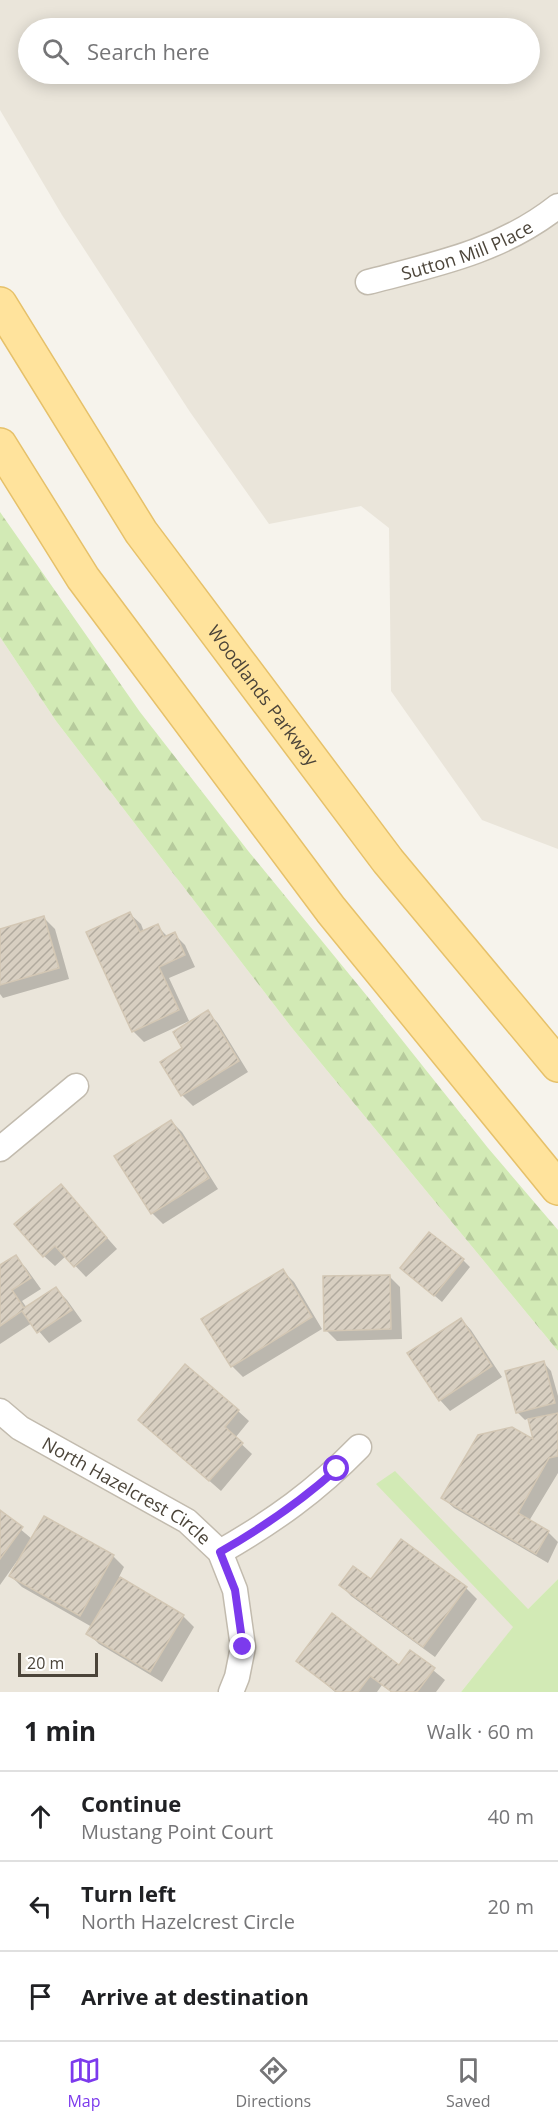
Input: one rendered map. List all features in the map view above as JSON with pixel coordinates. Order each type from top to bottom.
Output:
[{"type":"main road","name":"Woodlands Parkway","points":[[0,304],[141,532],[388,861],[558,1065]]},
{"type":"main road","points":[[0,445],[83,578],[331,910],[558,1188]]},
{"type":"street","name":"Sutton Mill Place","points":[[368,282],[464,256],[536,224],[558,206]]},
{"type":"street","points":[[0,1149],[76,1086]]},
{"type":"street","name":"North Hazelcrest Circle","points":[[0,1412],[20,1428],[187,1521],[220,1552],[235,1590],[243,1647],[237,1677],[231,1692]]},
{"type":"street","points":[[220,1552],[264,1527],[305,1498],[359,1447]]},
{"type":"shaded area","points":[[0,0],[558,0],[558,849],[482,820],[391,691],[389,528],[361,506],[269,524],[190,412],[62,215],[0,110]]},
{"type":"shaded area","points":[[0,637],[56,721],[292,1028],[558,1351],[558,1579],[528,1609],[461,1692],[0,1692]]},
{"type":"green space","points":[[0,512],[140,712],[249,852],[488,1148],[558,1230],[558,1351],[292,1028],[56,721],[0,637]]},
{"type":"green space","points":[[395,1471],[528,1609],[558,1579],[558,1692],[461,1692],[513,1627],[376,1484]]},
{"type":"building","points":[[130,912],[140,932],[158,924],[164,937],[175,932],[185,955],[159,967],[179,1010],[132,1032],[86,932]]},
{"type":"building","points":[[44,916],[59,968],[0,985],[0,929]]},
{"type":"building","points":[[208,1010],[239,1061],[181,1096],[160,1062],[182,1048],[173,1032]]},
{"type":"building","points":[[171,1120],[209,1178],[151,1214],[114,1156]]},
{"type":"building","points":[[61,1184],[107,1238],[74,1267],[55,1246],[43,1257],[14,1224]]},
{"type":"building","points":[[429,1232],[464,1259],[434,1296],[400,1268]]},
{"type":"building","points":[[16,1255],[31,1278],[12,1290],[24,1308],[56,1287],[72,1310],[37,1333],[22,1311],[0,1326],[0,1265]]},
{"type":"building","points":[[283,1269],[312,1317],[231,1367],[201,1319]]},
{"type":"building","points":[[390,1275],[391,1329],[324,1331],[323,1276]]},
{"type":"building","points":[[461,1318],[492,1366],[439,1401],[407,1353]]},
{"type":"building","points":[[544,1361],[555,1403],[516,1413],[505,1371]]},
{"type":"building","points":[[185,1364],[239,1410],[225,1427],[243,1443],[209,1481],[138,1420]]},
{"type":"building","points":[[558,1413],[558,1456],[549,1458],[518,1513],[549,1531],[536,1554],[441,1498],[478,1435],[512,1427],[533,1439],[528,1419]]},
{"type":"building","points":[[0,1510],[23,1527],[0,1559]]},
{"type":"building","points":[[44,1516],[114,1555],[80,1616],[9,1576]]},
{"type":"building","points":[[401,1539],[467,1587],[423,1647],[339,1585],[353,1566],[371,1579]]},
{"type":"building","points":[[120,1577],[184,1615],[150,1672],[86,1634]]},
{"type":"building","points":[[332,1613],[399,1665],[410,1650],[435,1668],[417,1692],[392,1692],[370,1676],[358,1692],[337,1692],[296,1661]]},
{"type":"route","points":[[243,1647],[235,1590],[220,1552],[264,1527],[305,1498],[337,1469]]}]
